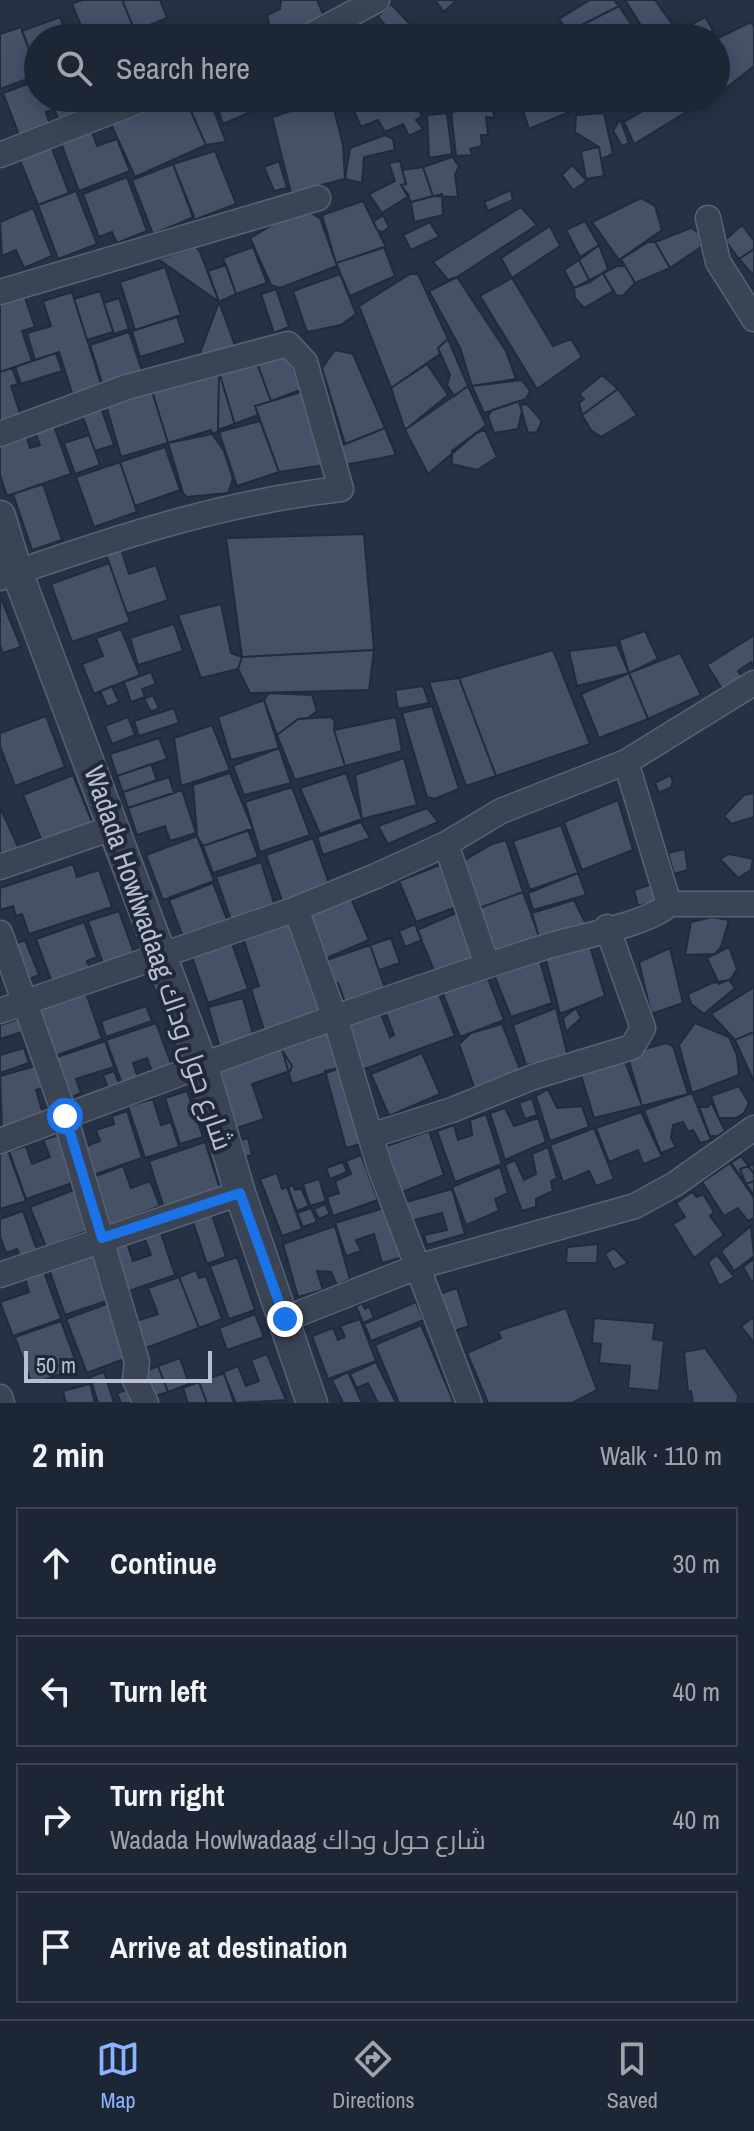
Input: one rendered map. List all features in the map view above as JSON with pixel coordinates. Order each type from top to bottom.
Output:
[{"type":"street","points":[[332,24],[377,0]]},
{"type":"street","points":[[0,155],[110,112]]},
{"type":"street","points":[[0,292],[318,198]]},
{"type":"street","points":[[708,218],[718,262],[754,319]]},
{"type":"street","points":[[0,434],[127,387],[288,344],[305,362],[341,489],[277,496],[172,521],[8,575]]},
{"type":"street","name":"Wadada Howlwadaag شارع حول وداك","points":[[0,516],[8,575],[115,827],[202,1064],[240,1193],[312,1403]]},
{"type":"street","points":[[0,1011],[160,952],[293,910],[446,844],[501,811],[626,762],[754,683]]},
{"type":"street","points":[[626,762],[669,904]]},
{"type":"street","points":[[0,867],[115,827]]},
{"type":"street","points":[[446,844],[487,965]]},
{"type":"street","points":[[0,1141],[202,1064],[487,965],[607,927],[659,915],[669,904],[754,904]]},
{"type":"street","points":[[293,910],[300,920],[370,1136],[469,1403]]},
{"type":"street","points":[[370,1136],[452,1110],[533,1077],[632,1047],[643,1028],[607,927]]},
{"type":"street","points":[[0,933],[65,1116],[137,1362],[135,1380],[146,1403]]},
{"type":"street","points":[[285,1319],[417,1267],[635,1206],[675,1184],[754,1128]]},
{"type":"street","points":[[0,1275],[240,1193]]},
{"type":"street","points":[[0,1397],[2,1403]]},
{"type":"building","points":[[82,0],[122,0],[132,24],[80,24],[72,4]]},
{"type":"building","points":[[122,0],[160,0],[167,18],[152,24],[132,24]]},
{"type":"building","points":[[281,0],[317,0],[326,21],[318,24],[269,24],[267,15],[280,9]]},
{"type":"building","points":[[435,0],[457,0],[444,12]]},
{"type":"building","points":[[590,0],[614,0],[619,6],[584,24],[562,24],[559,19]]},
{"type":"building","points":[[625,0],[655,0],[672,24],[640,24]]},
{"type":"building","points":[[391,4],[410,24],[384,24],[378,16]]},
{"type":"building","points":[[619,6],[631,24],[584,24]]},
{"type":"building","points":[[60,17],[63,24],[41,24]]},
{"type":"building","points":[[705,17],[709,24],[692,24]]},
{"type":"building","points":[[751,22],[754,27],[754,66],[730,85],[730,32]]},
{"type":"building","points":[[21,27],[24,35],[24,80],[0,89],[0,34]]},
{"type":"building","points":[[24,85],[24,112],[46,112],[51,128],[21,140],[3,93]]},
{"type":"building","points":[[55,112],[76,112],[58,119]]},
{"type":"building","points":[[132,112],[191,112],[206,145],[135,177],[110,122]]},
{"type":"building","points":[[191,112],[214,112],[226,142],[206,145]]},
{"type":"building","points":[[219,112],[250,112],[223,124]]},
{"type":"building","points":[[288,112],[335,112],[343,145],[345,179],[291,193],[272,117]]},
{"type":"building","points":[[354,112],[420,112],[422,116],[416,120],[423,129],[409,136],[403,124],[385,132],[378,120],[361,127]]},
{"type":"building","points":[[451,112],[494,112],[494,118],[486,117],[488,135],[481,135],[482,146],[470,149],[472,155],[456,156]]},
{"type":"building","points":[[524,112],[569,112],[529,129]]},
{"type":"building","points":[[641,112],[686,112],[634,144],[624,122]]},
{"type":"building","points":[[447,113],[452,154],[429,158],[427,115]]},
{"type":"building","points":[[604,113],[613,154],[601,159],[599,147],[575,132],[576,115]]},
{"type":"building","points":[[620,119],[629,143],[622,146],[613,131]]},
{"type":"building","points":[[91,129],[97,146],[117,139],[130,171],[79,191],[60,140]]},
{"type":"building","points":[[385,135],[393,139],[395,150],[364,157],[362,183],[345,179],[350,148]]},
{"type":"building","points":[[49,141],[69,193],[38,205],[17,153]]},
{"type":"building","points":[[599,147],[604,176],[586,179],[581,151]]},
{"type":"building","points":[[215,151],[236,204],[194,220],[173,164]]},
{"type":"building","points":[[452,157],[459,166],[455,175],[458,197],[433,196],[423,167]]},
{"type":"building","points":[[279,161],[287,188],[274,191],[264,167]]},
{"type":"building","points":[[400,161],[406,184],[401,185],[409,196],[382,213],[369,194],[395,181],[389,163]]},
{"type":"building","points":[[173,164],[194,217],[153,234],[132,180]]},
{"type":"building","points":[[572,165],[587,181],[573,190],[562,175]]},
{"type":"building","points":[[423,167],[433,196],[411,202],[401,185],[406,184],[402,170]]},
{"type":"building","points":[[127,177],[147,231],[117,243],[112,232],[99,237],[83,194]]},
{"type":"building","points":[[511,190],[513,200],[488,211],[484,202]]},
{"type":"building","points":[[76,191],[97,244],[58,259],[38,205]]},
{"type":"building","points":[[442,194],[443,215],[414,222],[411,202]]},
{"type":"building","points":[[641,198],[655,206],[662,230],[619,260],[592,222]]},
{"type":"building","points":[[363,201],[386,247],[336,263],[322,215]]},
{"type":"building","points":[[521,207],[537,225],[457,277],[448,280],[433,262]]},
{"type":"building","points":[[33,208],[52,256],[24,268],[16,250],[2,256],[0,222]]},
{"type":"building","points":[[311,213],[320,218],[337,266],[280,288],[271,285],[250,238],[287,216]]},
{"type":"building","points":[[383,215],[389,227],[383,232],[378,231],[373,222]]},
{"type":"building","points":[[585,221],[599,245],[580,257],[566,230]]},
{"type":"building","points":[[430,222],[439,237],[411,250],[403,235]]},
{"type":"building","points":[[742,225],[754,241],[754,249],[739,259],[725,240]]},
{"type":"building","points":[[550,226],[560,246],[512,278],[501,258]]},
{"type":"building","points":[[691,228],[699,233],[701,247],[670,268],[655,242]]},
{"type":"building","points":[[648,242],[655,242],[670,268],[635,283],[621,259]]},
{"type":"building","points":[[599,245],[608,269],[590,282],[579,260]]},
{"type":"building","points":[[196,247],[200,252],[219,302],[158,259]]},
{"type":"building","points":[[253,247],[267,283],[236,294],[223,258]]},
{"type":"building","points":[[384,247],[395,276],[350,296],[336,263]]},
{"type":"building","points":[[754,249],[754,276],[739,259]]},
{"type":"building","points":[[579,260],[590,282],[574,288],[564,270]]},
{"type":"building","points":[[226,265],[236,294],[219,302],[208,271]]},
{"type":"building","points":[[617,266],[625,266],[635,283],[623,296],[616,295],[603,273]]},
{"type":"building","points":[[165,267],[181,315],[135,330],[120,282]]},
{"type":"building","points":[[603,273],[613,291],[584,308],[575,298],[574,288]]},
{"type":"building","points":[[340,274],[356,314],[341,325],[307,332],[293,291]]},
{"type":"building","points":[[410,274],[418,274],[448,339],[438,348],[440,354],[391,388],[359,306]]},
{"type":"building","points":[[457,277],[506,351],[516,379],[472,386],[460,348],[429,291]]},
{"type":"building","points":[[512,278],[553,346],[571,339],[582,357],[537,389],[480,296]]},
{"type":"building","points":[[276,289],[289,327],[274,333],[261,294]]},
{"type":"building","points":[[100,291],[113,332],[87,340],[74,299]]},
{"type":"building","points":[[23,292],[35,327],[22,331],[32,361],[0,372],[0,300]]},
{"type":"building","points":[[72,292],[103,390],[74,399],[59,352],[35,360],[27,333],[51,326],[43,301]]},
{"type":"building","points":[[119,298],[129,329],[114,334],[104,303]]},
{"type":"building","points":[[219,302],[237,351],[196,364]]},
{"type":"building","points":[[177,317],[186,343],[140,357],[132,331]]},
{"type":"building","points":[[129,332],[142,371],[104,389],[90,345]]},
{"type":"building","points":[[448,339],[468,386],[454,396],[447,385],[450,375],[438,348]]},
{"type":"building","points":[[335,350],[353,354],[385,428],[345,444],[322,368]]},
{"type":"building","points":[[56,353],[62,371],[21,384],[15,367]]},
{"type":"building","points":[[286,353],[303,389],[271,401],[257,363]]},
{"type":"building","points":[[257,363],[271,401],[255,406],[258,415],[218,430],[219,372]]},
{"type":"building","points":[[427,364],[448,395],[405,430],[391,388]]},
{"type":"building","points":[[12,368],[18,384],[11,386],[23,422],[0,430],[0,372]]},
{"type":"building","points":[[219,372],[235,425],[212,434],[211,430],[168,443],[152,391]]},
{"type":"building","points":[[602,375],[618,389],[582,415],[579,403],[584,399],[579,394]]},
{"type":"building","points":[[522,380],[530,391],[526,399],[484,413],[472,386]]},
{"type":"building","points":[[468,386],[486,425],[428,474],[405,430]]},
{"type":"building","points":[[618,389],[637,415],[601,437],[591,430],[582,415]]},
{"type":"building","points":[[152,391],[168,443],[121,457],[106,405]]},
{"type":"building","points":[[301,392],[325,465],[279,472],[255,406]]},
{"type":"building","points":[[519,401],[522,411],[518,429],[494,433],[488,416],[492,410]]},
{"type":"building","points":[[527,404],[542,421],[537,432],[528,433],[520,405]]},
{"type":"building","points":[[101,408],[114,445],[95,451],[82,414]]},
{"type":"building","points":[[260,421],[279,472],[237,486],[219,432]]},
{"type":"building","points":[[54,426],[71,474],[7,496],[0,475],[0,444],[26,435],[30,448],[40,445],[35,432]]},
{"type":"building","points":[[385,428],[396,455],[345,465],[338,447]]},
{"type":"building","points":[[485,430],[497,457],[477,470],[452,464],[452,451]]},
{"type":"building","points":[[212,434],[224,451],[233,479],[228,493],[187,497],[183,493],[168,443]]},
{"type":"building","points":[[89,435],[100,465],[75,474],[64,443]]},
{"type":"building","points":[[165,447],[180,490],[135,506],[120,462]]},
{"type":"building","points":[[120,462],[137,512],[94,527],[76,477]]},
{"type":"building","points":[[43,484],[62,540],[32,550],[13,494]]},
{"type":"building","points":[[364,534],[374,650],[242,657],[226,538]]},
{"type":"building","points":[[121,549],[129,574],[156,565],[168,600],[127,614],[106,554]]},
{"type":"building","points":[[109,563],[130,622],[72,642],[51,584]]},
{"type":"building","points":[[0,596],[21,647],[3,653],[0,645]]},
{"type":"building","points":[[221,604],[231,653],[242,657],[238,669],[201,678],[178,615]]},
{"type":"building","points":[[174,624],[183,651],[138,665],[130,638]]},
{"type":"building","points":[[121,629],[140,675],[94,694],[82,664],[103,656],[96,638]]},
{"type":"building","points":[[645,631],[658,659],[629,673],[619,640]]},
{"type":"building","points":[[754,635],[754,666],[751,662],[738,671],[746,682],[726,695],[707,665]]},
{"type":"building","points":[[617,645],[629,673],[577,686],[569,651]]},
{"type":"building","points":[[374,650],[369,690],[250,693],[238,669],[242,657]]},
{"type":"building","points":[[553,650],[590,744],[496,776],[459,678]]},
{"type":"building","points":[[680,653],[701,695],[648,719],[629,673]]},
{"type":"building","points":[[151,672],[156,684],[142,689],[145,697],[131,702],[124,682]]},
{"type":"building","points":[[629,673],[648,719],[599,738],[581,694]]},
{"type":"building","points":[[459,678],[496,776],[466,786],[429,682]]},
{"type":"building","points":[[112,686],[119,702],[107,707],[100,691]]},
{"type":"building","points":[[423,686],[429,703],[398,709],[395,690]]},
{"type":"building","points":[[269,693],[312,695],[317,711],[308,718],[298,719],[277,735],[264,700]]},
{"type":"building","points":[[153,695],[159,708],[151,712],[144,699]]},
{"type":"building","points":[[264,700],[279,748],[231,760],[218,717]]},
{"type":"building","points":[[432,706],[459,789],[434,799],[427,797],[402,713]]},
{"type":"building","points":[[174,708],[179,723],[139,736],[134,721]]},
{"type":"building","points":[[46,716],[65,767],[15,786],[0,746],[0,733]]},
{"type":"building","points":[[128,717],[135,735],[112,744],[105,726]]},
{"type":"building","points":[[331,717],[335,721],[334,730],[345,766],[295,780],[277,735],[298,719]]},
{"type":"building","points":[[396,717],[402,751],[345,766],[334,730]]},
{"type":"building","points":[[212,725],[230,770],[181,786],[174,738]]},
{"type":"building","points":[[159,738],[167,759],[117,776],[110,754]]},
{"type":"building","points":[[279,748],[291,783],[244,795],[233,766]]},
{"type":"building","points":[[404,758],[417,805],[362,819],[355,775]]},
{"type":"building","points":[[151,764],[157,780],[123,792],[117,776]]},
{"type":"building","points":[[230,773],[253,829],[203,846],[197,836],[193,785]]},
{"type":"building","points":[[346,773],[362,819],[320,834],[300,788]]},
{"type":"building","points":[[73,775],[95,829],[45,849],[23,795]]},
{"type":"building","points":[[670,775],[673,781],[671,787],[659,793],[655,783]]},
{"type":"building","points":[[169,777],[174,793],[128,808],[123,792]]},
{"type":"building","points":[[292,787],[310,835],[260,852],[245,802]]},
{"type":"building","points":[[182,790],[196,833],[170,841],[165,826],[137,835],[128,808]]},
{"type":"building","points":[[754,793],[754,817],[731,824],[724,816],[744,795]]},
{"type":"building","points":[[618,800],[633,850],[582,870],[564,822]]},
{"type":"building","points":[[0,807],[19,849],[0,857]]},
{"type":"building","points":[[427,808],[438,822],[388,844],[378,826]]},
{"type":"building","points":[[361,822],[370,838],[323,855],[317,837]]},
{"type":"building","points":[[561,825],[578,873],[530,890],[513,841]]},
{"type":"building","points":[[248,830],[258,857],[213,873],[203,846]]},
{"type":"building","points":[[197,836],[214,881],[163,900],[146,855]]},
{"type":"building","points":[[313,838],[330,886],[283,903],[266,855]]},
{"type":"building","points":[[506,840],[523,892],[474,910],[458,864],[492,844]]},
{"type":"building","points":[[685,849],[688,870],[674,874],[668,853]]},
{"type":"building","points":[[729,854],[753,859],[751,870],[738,878],[720,859]]},
{"type":"building","points":[[261,862],[276,909],[232,923],[216,877]]},
{"type":"building","points":[[445,863],[462,905],[416,922],[399,881]]},
{"type":"building","points":[[73,864],[77,877],[99,870],[112,907],[29,934],[22,914],[16,916],[13,906],[0,910],[0,888]]},
{"type":"building","points":[[578,873],[586,895],[533,910],[528,893]]},
{"type":"building","points":[[213,883],[229,925],[185,942],[169,900]]},
{"type":"building","points":[[655,883],[664,899],[638,906],[634,890]]},
{"type":"building","points":[[523,892],[540,939],[487,954],[474,910]]},
{"type":"building","points":[[350,896],[369,940],[322,960],[303,915]]},
{"type":"building","points":[[574,900],[588,928],[541,944],[532,913]]},
{"type":"building","points":[[463,910],[482,956],[436,975],[417,930]]},
{"type":"building","points":[[119,911],[135,956],[104,966],[88,921]]},
{"type":"building","points":[[712,917],[729,920],[721,947],[715,954],[685,955],[691,922]]},
{"type":"building","points":[[295,921],[326,1012],[265,1033],[251,989],[259,986],[243,938]]},
{"type":"building","points":[[84,922],[97,957],[87,961],[92,975],[54,988],[36,939]]},
{"type":"building","points":[[415,924],[422,940],[405,947],[399,931]]},
{"type":"building","points":[[391,938],[400,963],[379,970],[370,945]]},
{"type":"building","points":[[25,940],[39,975],[24,981],[10,946]]},
{"type":"building","points":[[588,940],[605,996],[560,1014],[545,956]]},
{"type":"building","points":[[231,941],[248,989],[208,1003],[191,954]]},
{"type":"building","points":[[370,945],[387,994],[347,1008],[338,983],[327,987],[318,963]]},
{"type":"building","points":[[729,947],[737,969],[731,979],[719,984],[707,958]]},
{"type":"building","points":[[670,948],[683,1003],[651,1014],[639,962]]},
{"type":"building","points":[[538,954],[552,1003],[511,1017],[491,967]]},
{"type":"building","points":[[485,971],[504,1020],[460,1037],[442,991]]},
{"type":"building","points":[[729,980],[735,988],[704,1014],[691,1004],[688,994],[712,983]]},
{"type":"building","points":[[754,987],[754,1032],[735,1040],[711,1014]]},
{"type":"building","points":[[437,989],[455,1036],[359,1071],[341,1023],[379,1009],[390,1037],[394,1035],[384,1008]]},
{"type":"building","points":[[85,990],[102,1039],[52,1057],[34,1008]]},
{"type":"building","points":[[243,998],[254,1038],[220,1048],[208,1007]]},
{"type":"building","points":[[146,1006],[152,1021],[106,1037],[101,1021]]},
{"type":"building","points":[[556,1008],[568,1057],[526,1065],[513,1025]]},
{"type":"building","points":[[576,1008],[581,1018],[566,1032],[563,1018]]},
{"type":"building","points":[[21,1018],[25,1031],[0,1039],[0,1025]]},
{"type":"building","points":[[156,1023],[173,1069],[154,1076],[147,1058],[133,1063],[140,1084],[124,1089],[106,1040]]},
{"type":"building","points":[[695,1023],[729,1037],[737,1055],[739,1075],[692,1093],[679,1045]]},
{"type":"building","points":[[334,1024],[347,1066],[292,1084],[280,1042]]},
{"type":"building","points":[[502,1024],[521,1072],[475,1090],[459,1044],[471,1033]]},
{"type":"building","points":[[754,1032],[754,1082],[735,1040]]},
{"type":"building","points":[[105,1041],[114,1067],[76,1079],[81,1093],[74,1096],[76,1101],[66,1105],[51,1059]]},
{"type":"building","points":[[666,1043],[673,1046],[688,1094],[642,1106],[627,1054]]},
{"type":"building","points":[[280,1047],[292,1066],[290,1071],[252,1084],[264,1119],[237,1128],[219,1069]]},
{"type":"building","points":[[24,1048],[29,1063],[0,1073],[0,1055]]},
{"type":"building","points":[[422,1053],[440,1094],[389,1116],[371,1074]]},
{"type":"building","points":[[624,1059],[642,1106],[594,1118],[580,1072]]},
{"type":"building","points":[[39,1065],[45,1087],[36,1090],[44,1117],[2,1129],[0,1076]]},
{"type":"building","points":[[347,1066],[368,1142],[346,1148],[325,1071]]},
{"type":"building","points":[[114,1071],[120,1086],[109,1090],[103,1075]]},
{"type":"building","points":[[739,1086],[749,1103],[744,1113],[736,1118],[719,1118],[711,1096]]},
{"type":"building","points":[[548,1089],[557,1108],[582,1106],[589,1127],[550,1141],[536,1096]]},
{"type":"building","points":[[187,1091],[203,1137],[180,1144],[165,1098]]},
{"type":"building","points":[[692,1093],[711,1140],[700,1143],[693,1130],[688,1132],[683,1122],[673,1125],[671,1138],[676,1147],[661,1153],[644,1110]]},
{"type":"building","points":[[532,1098],[537,1115],[525,1119],[519,1103]]},
{"type":"building","points":[[153,1099],[161,1125],[171,1122],[179,1147],[145,1158],[128,1106]]},
{"type":"building","points":[[711,1102],[725,1131],[718,1136],[710,1136],[699,1107],[708,1107]]},
{"type":"building","points":[[505,1108],[514,1126],[538,1118],[546,1142],[505,1160],[490,1113]]},
{"type":"building","points":[[127,1111],[142,1158],[93,1175],[84,1147],[100,1141],[96,1130],[114,1124],[112,1116]]},
{"type":"building","points":[[641,1112],[662,1157],[643,1164],[638,1150],[609,1162],[596,1128]]},
{"type":"building","points":[[486,1114],[502,1164],[455,1182],[437,1131],[454,1125],[458,1140],[472,1135],[470,1120]]},
{"type":"building","points":[[594,1128],[614,1179],[596,1186],[589,1171],[563,1182],[550,1145]]},
{"type":"building","points":[[429,1131],[444,1175],[400,1193],[384,1147]]},
{"type":"building","points":[[65,1133],[81,1180],[26,1199],[9,1151],[26,1146],[32,1164],[50,1157],[43,1140]]},
{"type":"building","points":[[248,1138],[252,1155],[245,1157],[241,1140]]},
{"type":"building","points":[[205,1142],[220,1189],[164,1208],[149,1161]]},
{"type":"building","points":[[548,1147],[557,1178],[551,1181],[553,1191],[536,1199],[536,1207],[522,1211],[505,1165],[515,1160],[524,1180],[536,1174],[532,1154]]},
{"type":"building","points":[[8,1151],[26,1201],[0,1209],[0,1154]]},
{"type":"building","points":[[361,1155],[378,1200],[333,1216],[327,1197],[339,1193],[335,1181],[351,1174],[346,1161]]},
{"type":"building","points":[[741,1156],[754,1174],[754,1195],[731,1163]]},
{"type":"building","points":[[343,1162],[347,1172],[330,1179],[326,1168]]},
{"type":"building","points":[[730,1163],[754,1198],[754,1218],[748,1221],[738,1208],[724,1216],[702,1182]]},
{"type":"building","points":[[754,1164],[754,1181],[746,1184],[740,1169]]},
{"type":"building","points":[[123,1166],[131,1188],[150,1181],[160,1206],[106,1227],[88,1179]]},
{"type":"building","points":[[500,1167],[508,1193],[495,1199],[499,1211],[466,1225],[452,1187]]},
{"type":"building","points":[[277,1173],[282,1189],[287,1187],[302,1229],[282,1236],[260,1179]]},
{"type":"building","points":[[319,1179],[326,1201],[310,1206],[303,1184]]},
{"type":"building","points":[[293,1185],[295,1190],[301,1188],[309,1206],[297,1211],[288,1187]]},
{"type":"building","points":[[76,1189],[92,1229],[46,1247],[30,1207]]},
{"type":"building","points":[[452,1189],[465,1234],[427,1245],[424,1235],[447,1230],[442,1213],[407,1222],[399,1204]]},
{"type":"building","points":[[692,1192],[697,1197],[703,1194],[714,1212],[710,1216],[724,1235],[694,1258],[673,1224],[685,1217],[676,1203]]},
{"type":"building","points":[[325,1204],[330,1214],[319,1219],[314,1209]]},
{"type":"building","points":[[387,1207],[404,1257],[382,1263],[374,1234],[356,1240],[361,1251],[346,1256],[335,1223]]},
{"type":"building","points":[[311,1208],[317,1222],[303,1227],[297,1213]]},
{"type":"building","points":[[210,1209],[226,1257],[207,1264],[191,1216]]},
{"type":"building","points":[[23,1211],[38,1253],[21,1259],[17,1249],[6,1253],[0,1236],[0,1219]]},
{"type":"building","points":[[335,1226],[350,1279],[337,1285],[331,1272],[317,1271],[323,1290],[298,1297],[283,1244]]},
{"type":"building","points":[[751,1226],[754,1256],[734,1271],[721,1251]]},
{"type":"building","points":[[159,1227],[175,1275],[126,1292],[110,1245],[126,1240],[133,1261],[151,1255],[142,1232]]},
{"type":"building","points":[[598,1244],[597,1263],[566,1263],[567,1247]]},
{"type":"building","points":[[614,1248],[628,1263],[614,1270],[605,1254]]},
{"type":"building","points":[[94,1254],[109,1300],[65,1315],[49,1269]]},
{"type":"building","points":[[717,1255],[734,1277],[719,1286],[708,1262]]},
{"type":"building","points":[[237,1257],[255,1310],[229,1319],[210,1266]]},
{"type":"building","points":[[754,1259],[754,1280],[751,1281],[743,1267]]},
{"type":"building","points":[[196,1270],[199,1278],[206,1276],[222,1319],[199,1328],[179,1277]]},
{"type":"building","points":[[44,1272],[61,1319],[13,1336],[0,1302],[29,1292],[25,1279]]},
{"type":"building","points":[[179,1277],[199,1328],[146,1348],[136,1321],[158,1314],[148,1288]]},
{"type":"building","points":[[457,1288],[469,1326],[451,1332],[439,1294]]},
{"type":"building","points":[[112,1302],[132,1356],[87,1373],[66,1319]]},
{"type":"building","points":[[416,1302],[424,1320],[371,1341],[364,1324]]},
{"type":"building","points":[[362,1303],[365,1309],[369,1306],[374,1318],[363,1323],[356,1306]]},
{"type":"building","points":[[566,1308],[597,1390],[572,1403],[488,1403],[467,1353],[501,1338],[498,1331]]},
{"type":"building","points":[[255,1314],[264,1337],[227,1350],[219,1328]]},
{"type":"building","points":[[754,1317],[754,1343],[741,1326]]},
{"type":"building","points":[[594,1318],[655,1323],[653,1339],[664,1341],[659,1391],[628,1388],[630,1366],[599,1363],[601,1344],[592,1343]]},
{"type":"building","points":[[360,1319],[376,1361],[328,1379],[312,1336],[333,1328],[338,1340],[345,1337],[340,1326]]},
{"type":"building","points":[[61,1321],[78,1368],[32,1384],[15,1337]]},
{"type":"building","points":[[421,1325],[454,1403],[399,1403],[375,1345]]},
{"type":"building","points":[[705,1348],[738,1395],[737,1403],[693,1403],[691,1391],[688,1392],[684,1352]]},
{"type":"building","points":[[267,1354],[286,1400],[236,1403],[223,1372],[238,1366],[246,1386],[259,1381],[251,1360]]},
{"type":"building","points":[[180,1358],[189,1384],[168,1392],[158,1366]]},
{"type":"building","points":[[376,1362],[396,1403],[378,1403],[368,1383],[357,1388],[350,1374]]},
{"type":"building","points":[[158,1366],[168,1392],[146,1399],[137,1375]]},
{"type":"building","points":[[104,1372],[114,1403],[98,1403],[90,1377]]},
{"type":"building","points":[[348,1372],[362,1403],[343,1403],[332,1380]]},
{"type":"building","points":[[224,1373],[234,1403],[207,1403],[199,1382]]},
{"type":"building","points":[[199,1382],[207,1403],[188,1403],[183,1388]]},
{"type":"building","points":[[90,1384],[95,1403],[66,1403],[63,1391]]},
{"type":"building","points":[[135,1387],[141,1403],[121,1403],[117,1393]]},
{"type":"route","points":[[65,1116],[102,1238],[240,1193],[285,1319]]}]
